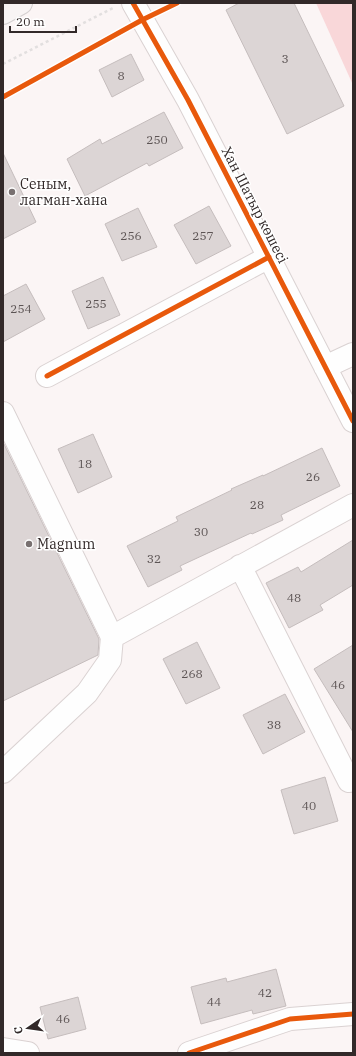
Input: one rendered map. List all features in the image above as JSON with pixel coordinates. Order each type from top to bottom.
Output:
[{"type":"main road","points":[[3,13],[21,3]]},
{"type":"street","name":"Хан Шатыр көшесі","points":[[124,5],[188,100],[353,421]]},
{"type":"street","points":[[47,376],[268,257]]},
{"type":"street","points":[[325,367],[353,354]]},
{"type":"street","points":[[3,413],[112,637],[110,660],[87,693],[3,772]]},
{"type":"street","points":[[112,637],[353,505]]},
{"type":"street","points":[[240,566],[349,781]]},
{"type":"street","points":[[189,1053],[290,1020],[353,1014]]},
{"type":"street","points":[[3,1049],[28,1053]]},
{"type":"path","points":[[3,64],[124,5]]},
{"type":"shaded area","points":[[316,3],[353,3],[353,85]]},
{"type":"building","points":[[239,3],[294,3],[344,106],[287,134],[226,10]]},
{"type":"building","points":[[131,54],[144,80],[112,97],[99,70]]},
{"type":"building","points":[[164,112],[183,148],[149,166],[147,163],[85,196],[67,159],[100,139],[102,144]]},
{"type":"building","name":"Сеным, лагман-хана","points":[[3,153],[36,222],[3,239]]},
{"type":"building","points":[[209,206],[231,246],[196,264],[174,225]]},
{"type":"building","points":[[138,208],[157,247],[122,261],[105,224]]},
{"type":"building","points":[[103,277],[120,315],[88,329],[72,291]]},
{"type":"building","points":[[26,284],[45,319],[3,342],[3,296]]},
{"type":"building","points":[[93,434],[112,477],[78,493],[58,449]]},
{"type":"building","name":"Magnum","points":[[3,442],[99,639],[98,655],[3,701]]},
{"type":"building","points":[[322,448],[340,486],[281,515],[283,520],[180,566],[182,570],[148,587],[127,546],[178,521],[176,517],[232,490],[231,489],[263,476]]},
{"type":"building","points":[[353,540],[353,585],[320,605],[323,610],[289,628],[266,583],[298,567],[301,572]]},
{"type":"building","points":[[197,642],[220,688],[186,704],[163,659]]},
{"type":"building","points":[[353,645],[353,732],[314,669]]},
{"type":"building","points":[[285,694],[305,732],[263,754],[243,715]]},
{"type":"building","points":[[325,777],[338,821],[294,834],[281,790]]},
{"type":"building","points":[[276,969],[286,1006],[253,1014],[252,1010],[201,1024],[191,987],[226,978],[227,982]]},
{"type":"building","points":[[78,997],[86,1029],[48,1039],[40,1007]]},
{"type":"cycle path","points":[[133,3],[188,100],[353,421]]},
{"type":"cycle path","points":[[3,97],[142,20],[177,3]]},
{"type":"cycle path","points":[[47,376],[269,257]]},
{"type":"cycle path","points":[[189,1053],[290,1019],[353,1014]]},
{"type":"place","name":"Сеным, лагман-хана","points":[[12,192]]},
{"type":"place","name":"Magnum","points":[[29,544]]}]
